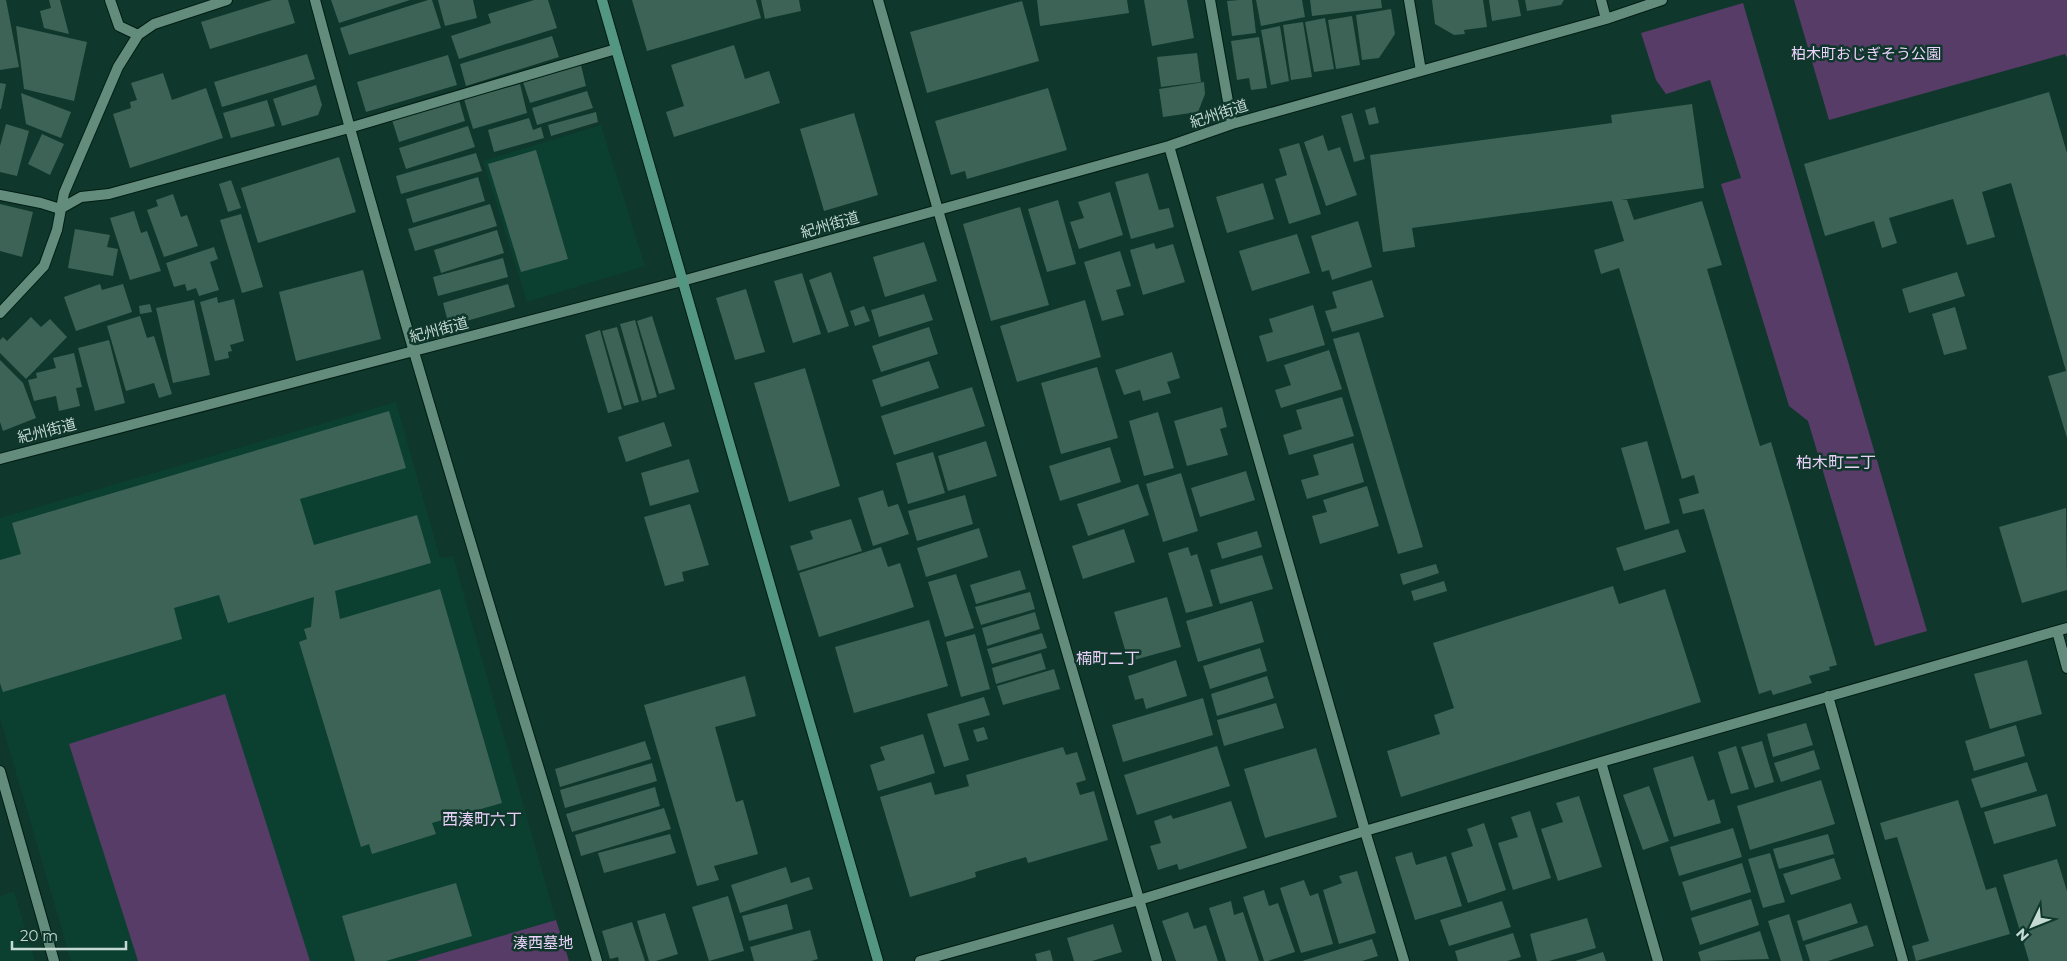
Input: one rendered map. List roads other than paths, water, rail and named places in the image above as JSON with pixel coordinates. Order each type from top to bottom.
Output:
[{"type":"street","points":[[110,0],[119,26],[138,35]]},
{"type":"street","points":[[0,313],[44,266],[57,230],[64,193],[118,67],[138,35],[154,24],[227,0]]},
{"type":"street","points":[[315,0],[349,128],[414,352],[596,961]]},
{"type":"street","points":[[602,0],[878,961]]},
{"type":"street","points":[[878,0],[1157,961]]},
{"type":"street","points":[[1210,0],[1232,124]]},
{"type":"street","points":[[1409,0],[1421,71]]},
{"type":"street","points":[[1601,0],[1606,19]]},
{"type":"street","name":"紀州街道","points":[[0,459],[682,281],[1169,146],[1232,124],[1606,19],[1662,0]]},
{"type":"street","points":[[0,195],[41,203],[60,209],[82,197],[109,194],[349,128],[616,49]]},
{"type":"street","points":[[1169,146],[1404,961]]},
{"type":"street","points":[[920,961],[1139,900],[1365,831],[2062,630],[2067,668]]},
{"type":"street","points":[[1828,696],[1903,961]]},
{"type":"street","points":[[1601,762],[1658,961]]},
{"type":"street","points":[[0,771],[54,961]]},
{"type":"district","name":"柏木町二丁","points":[[1836,462]]},
{"type":"district","name":"楠町二丁","points":[[1108,658]]},
{"type":"district","name":"西湊町六丁","points":[[482,819]]},
{"type":"park label","name":"柏木町おじぎそう公園","points":[[1866,54]]},
{"type":"park label","name":"湊西墓地","points":[[543,943]]}]
